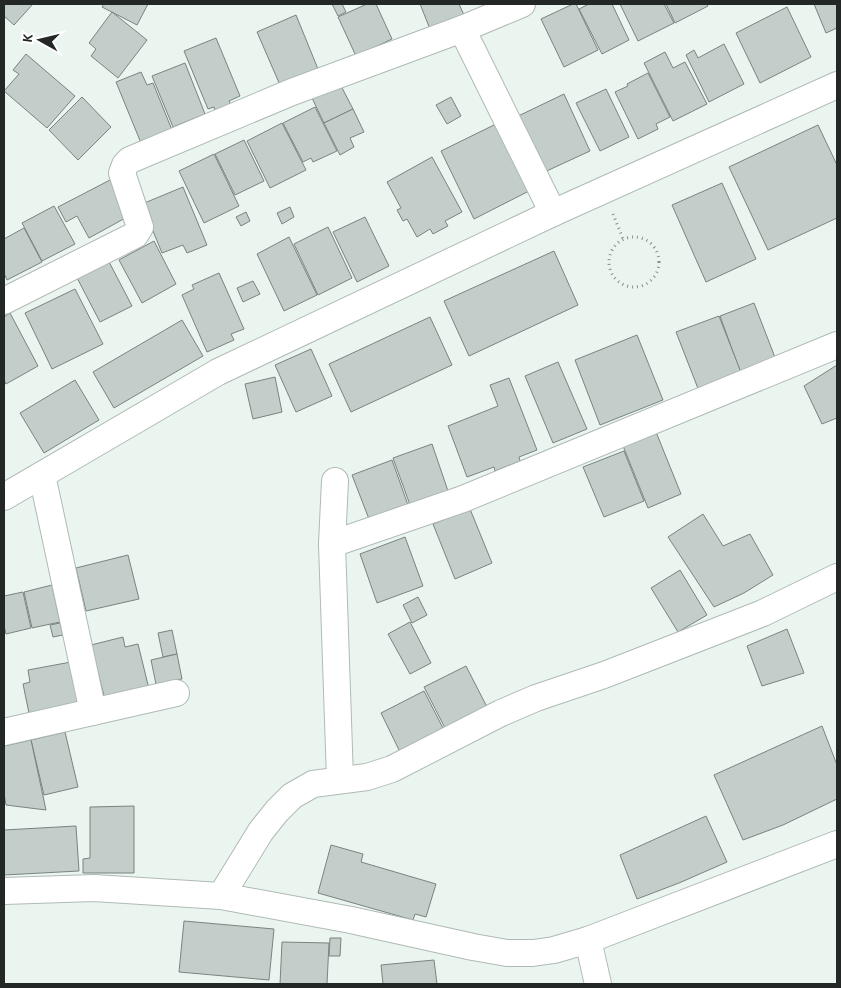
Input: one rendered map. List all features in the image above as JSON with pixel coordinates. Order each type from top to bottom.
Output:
[{"type":"street","points":[[4,301],[135,235],[140,227],[122,174],[125,165],[130,160],[292,92],[462,30],[522,4]]},
{"type":"street","points":[[462,30],[553,213]]},
{"type":"street","points":[[4,498],[218,372],[553,213],[837,85]]},
{"type":"street","points":[[332,544],[463,499],[837,345]]},
{"type":"street","points":[[42,475],[93,712]]},
{"type":"street","points":[[335,481],[332,544],[340,779]]},
{"type":"street","points":[[221,896],[261,831],[276,811],[292,796],[314,784],[340,779],[367,777],[392,769],[501,713],[536,698],[604,675],[763,613],[837,577]]},
{"type":"street","points":[[4,732],[176,693]]},
{"type":"street","points":[[4,891],[94,888],[221,896],[351,920],[473,947],[507,953],[533,953],[554,950],[588,940],[837,844]]},
{"type":"street","points":[[588,940],[598,984]]},
{"type":"path","points":[[633,236],[642,238],[651,244],[657,252],[659,261],[657,271],[652,279],[644,285],[625,286],[611,272],[609,263],[610,253],[623,239],[633,236]]},
{"type":"building","points":[[4,4],[33,4],[14,25],[4,16]]},
{"type":"building","points":[[104,4],[148,4],[137,25],[102,7]]},
{"type":"building","points":[[332,4],[342,4],[346,12],[338,16]]},
{"type":"building","points":[[367,4],[376,4],[392,39],[356,56],[338,17]]},
{"type":"building","points":[[420,4],[459,4],[464,15],[430,29]]},
{"type":"building","points":[[576,4],[598,50],[564,67],[541,19]]},
{"type":"building","points":[[589,4],[612,4],[629,40],[602,54],[579,9]]},
{"type":"building","points":[[620,4],[664,4],[674,23],[638,41]]},
{"type":"building","points":[[666,4],[707,4],[708,6],[675,23]]},
{"type":"building","points":[[814,4],[837,4],[837,28],[826,33]]},
{"type":"building","points":[[787,7],[811,57],[760,83],[736,33]]},
{"type":"building","points":[[112,12],[147,40],[118,78],[91,56],[96,49],[89,43]]},
{"type":"building","points":[[296,15],[318,69],[280,85],[257,32]]},
{"type":"building","points":[[216,38],[240,96],[229,101],[231,105],[215,111],[214,107],[208,109],[184,51]]},
{"type":"building","points":[[724,44],[744,84],[709,102],[686,55],[694,50],[698,58]]},
{"type":"building","points":[[665,52],[673,68],[685,62],[707,104],[673,121],[644,63]]},
{"type":"building","points":[[26,54],[75,96],[47,128],[4,91],[19,74],[13,70]]},
{"type":"building","points":[[185,63],[205,114],[173,127],[152,76]]},
{"type":"building","points":[[141,72],[147,85],[153,83],[172,130],[141,143],[116,82]]},
{"type":"building","points":[[648,73],[670,117],[656,124],[658,129],[638,139],[615,92]]},
{"type":"building","points":[[340,84],[353,109],[324,123],[312,98]]},
{"type":"building","points":[[606,89],[629,137],[600,151],[576,103]]},
{"type":"building","points":[[564,94],[590,151],[538,175],[512,119]]},
{"type":"building","points":[[82,97],[111,127],[78,160],[49,130]]},
{"type":"building","points":[[451,97],[461,116],[447,124],[436,105]]},
{"type":"building","points":[[315,107],[337,151],[313,162],[311,158],[303,162],[283,123]]},
{"type":"building","points":[[353,109],[364,132],[350,138],[354,147],[340,155],[324,123]]},
{"type":"building","points":[[282,123],[306,170],[270,188],[247,141]]},
{"type":"building","points":[[498,123],[531,190],[474,219],[441,151]]},
{"type":"building","points":[[818,125],[837,165],[837,218],[768,250],[729,167]]},
{"type":"building","points":[[244,140],[264,181],[235,195],[215,154]]},
{"type":"building","points":[[214,154],[239,206],[204,223],[179,171]]},
{"type":"building","points":[[432,157],[462,212],[445,221],[448,226],[433,234],[430,229],[417,237],[407,219],[403,221],[397,210],[401,208],[387,182]]},
{"type":"building","points":[[110,180],[129,216],[89,238],[77,216],[66,222],[58,207]]},
{"type":"building","points":[[722,183],[756,259],[706,282],[672,205]]},
{"type":"building","points":[[183,187],[207,245],[187,253],[183,245],[162,253],[142,204]]},
{"type":"building","points":[[54,206],[75,244],[42,261],[22,223]]},
{"type":"building","points":[[290,207],[294,217],[282,224],[277,213]]},
{"type":"building","points":[[246,212],[250,221],[241,226],[236,217]]},
{"type":"building","points":[[365,217],[389,266],[357,282],[333,232]]},
{"type":"building","points":[[328,227],[352,278],[318,295],[294,244]]},
{"type":"building","points":[[24,228],[42,262],[7,280],[4,273],[4,239]]},
{"type":"building","points":[[289,237],[317,295],[284,311],[257,254]]},
{"type":"building","points":[[154,241],[176,284],[142,303],[119,260]]},
{"type":"building","points":[[554,251],[578,305],[469,356],[444,301]]},
{"type":"building","points":[[107,258],[132,306],[100,322],[75,274]]},
{"type":"building","points":[[219,273],[244,329],[231,334],[234,340],[207,352],[182,295],[194,289],[192,285]]},
{"type":"building","points":[[253,281],[260,294],[243,302],[237,288]]},
{"type":"building","points":[[75,289],[103,344],[52,369],[25,313]]},
{"type":"building","points":[[754,303],[776,360],[741,374],[720,316]]},
{"type":"building","points":[[10,313],[38,366],[6,384],[4,380],[4,317]]},
{"type":"building","points":[[719,316],[742,375],[699,391],[676,332]]},
{"type":"building","points":[[430,317],[452,365],[351,412],[329,364]]},
{"type":"building","points":[[182,320],[203,356],[114,408],[93,372]]},
{"type":"building","points":[[637,335],[663,400],[600,425],[575,360]]},
{"type":"building","points":[[311,349],[332,396],[296,412],[275,365]]},
{"type":"building","points":[[558,362],[587,429],[553,443],[525,376]]},
{"type":"building","points":[[837,365],[837,418],[822,424],[804,386]]},
{"type":"building","points":[[275,377],[282,412],[253,419],[245,384]]},
{"type":"building","points":[[509,378],[537,450],[519,457],[520,461],[495,471],[494,467],[467,477],[448,426],[498,406],[490,385]]},
{"type":"building","points":[[75,380],[99,420],[44,453],[20,413]]},
{"type":"building","points":[[656,432],[681,494],[648,508],[623,446]]},
{"type":"building","points":[[432,444],[448,491],[410,505],[393,458]]},
{"type":"building","points":[[624,451],[644,501],[604,517],[583,467]]},
{"type":"building","points":[[392,460],[408,505],[369,519],[352,475]]},
{"type":"building","points":[[470,509],[492,563],[455,579],[433,524]]},
{"type":"building","points":[[703,514],[723,546],[750,534],[773,575],[744,593],[714,607],[668,537]]},
{"type":"building","points":[[405,537],[423,586],[377,603],[360,554]]},
{"type":"building","points":[[128,555],[139,599],[86,611],[76,568]]},
{"type":"building","points":[[680,570],[707,615],[678,632],[651,588]]},
{"type":"building","points":[[52,585],[60,622],[32,628],[24,592]]},
{"type":"building","points":[[23,592],[31,628],[6,634],[4,626],[4,596]]},
{"type":"building","points":[[418,597],[427,615],[412,623],[403,605]]},
{"type":"building","points":[[410,622],[431,663],[410,674],[388,634]]},
{"type":"building","points":[[60,623],[63,635],[53,637],[50,625]]},
{"type":"building","points":[[787,629],[804,673],[762,686],[747,646]]},
{"type":"building","points":[[172,630],[177,654],[163,657],[158,633]]},
{"type":"building","points":[[123,637],[125,647],[138,644],[149,689],[105,700],[91,645]]},
{"type":"building","points":[[177,654],[182,679],[156,684],[151,660]]},
{"type":"building","points":[[71,662],[79,703],[29,713],[23,684],[30,682],[28,670]]},
{"type":"building","points":[[466,666],[488,709],[446,730],[424,687]]},
{"type":"building","points":[[424,691],[445,732],[401,754],[381,713]]},
{"type":"building","points":[[822,726],[837,765],[837,799],[783,825],[743,840],[714,775]]},
{"type":"building","points":[[65,732],[78,787],[44,795],[31,740]]},
{"type":"building","points":[[31,740],[46,810],[6,805],[4,794],[4,746]]},
{"type":"building","points":[[134,806],[134,873],[83,873],[83,859],[90,858],[90,807]]},
{"type":"building","points":[[706,816],[727,862],[637,899],[620,855]]},
{"type":"building","points":[[76,826],[79,871],[4,875],[4,830]]},
{"type":"building","points":[[331,845],[363,854],[361,862],[436,884],[426,917],[415,914],[413,920],[318,893]]},
{"type":"building","points":[[184,921],[274,929],[269,980],[179,972]]},
{"type":"building","points":[[330,938],[341,938],[340,956],[329,956]]},
{"type":"building","points":[[282,942],[329,943],[327,984],[280,984]]},
{"type":"building","points":[[434,960],[437,984],[383,984],[381,965]]}]
